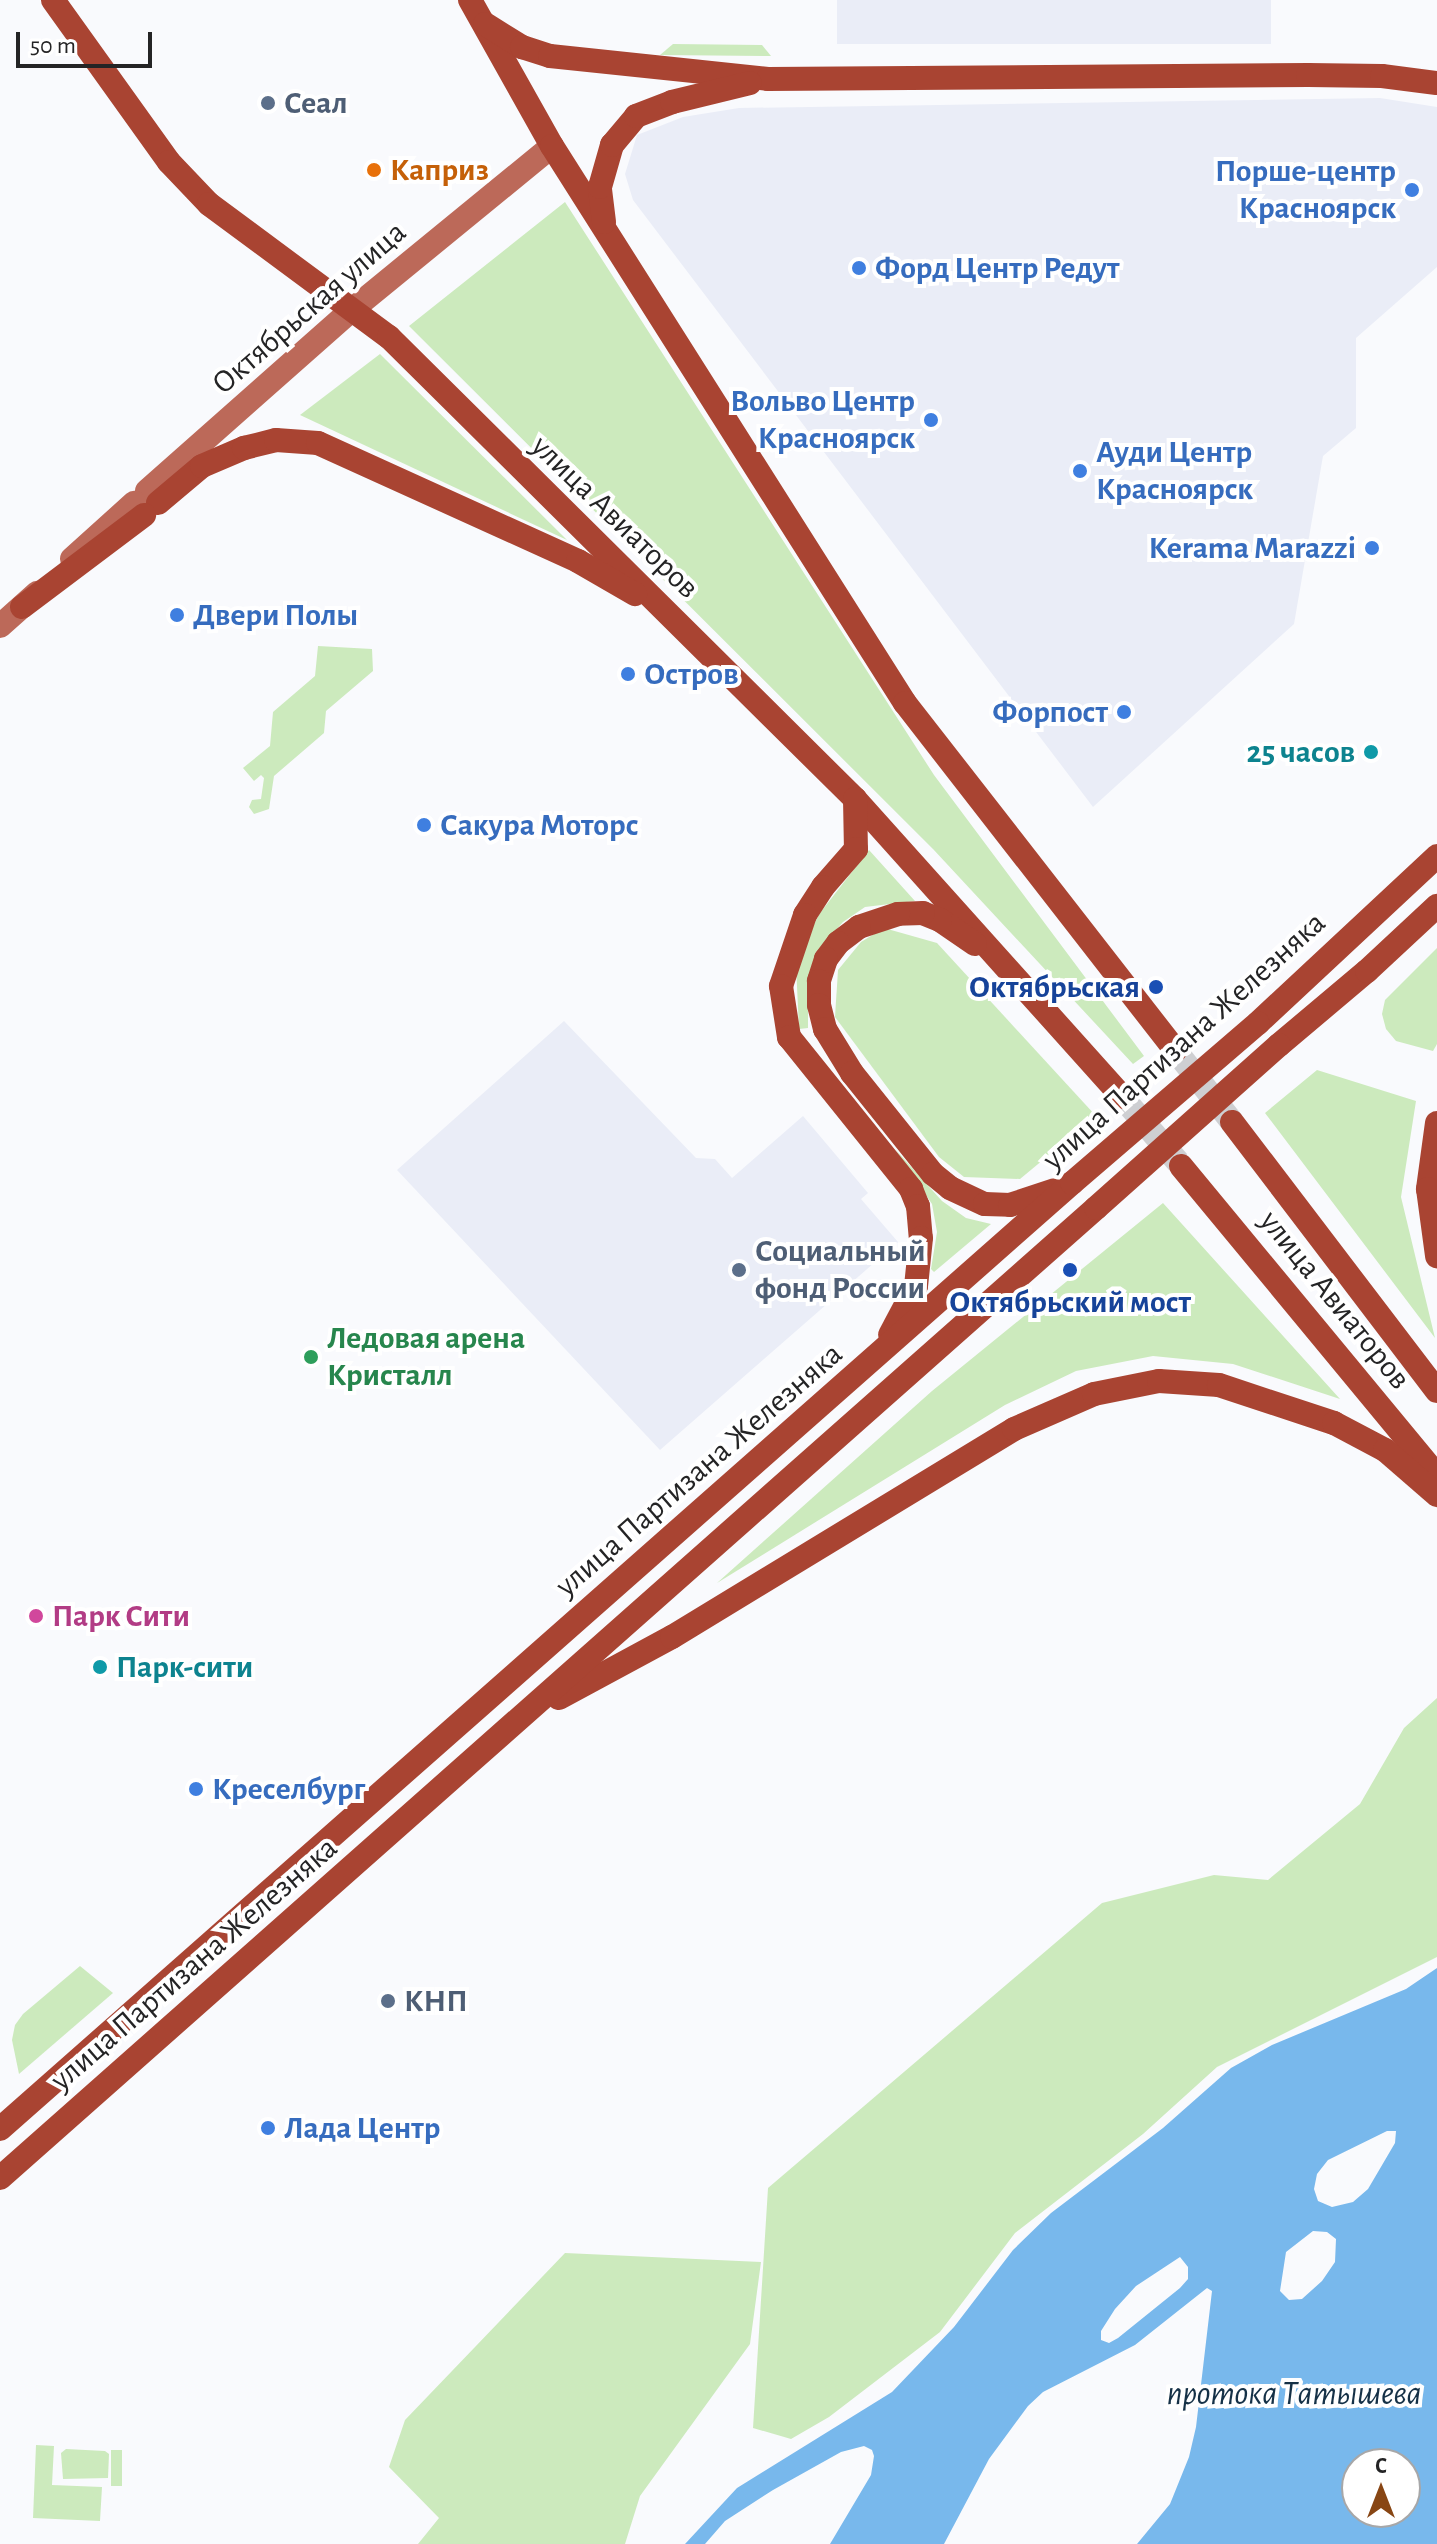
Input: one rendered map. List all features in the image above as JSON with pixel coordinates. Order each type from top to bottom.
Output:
[{"type":"main road","name":"улица Авиаторов","points":[[53,0],[169,162],[209,204],[389,337],[855,799],[1012,970],[1122,1097]]},
{"type":"main road","points":[[470,0],[552,146],[905,703],[1175,1050]]},
{"type":"main road","points":[[482,22],[522,47],[550,56],[768,79],[1368,75],[1437,83]]},
{"type":"main road","points":[[606,232],[600,187],[612,145],[636,116],[672,102],[768,79]]},
{"type":"main road","points":[[22,607],[146,503],[202,466],[244,448],[276,440],[318,443],[578,561],[665,611]]},
{"type":"main road","points":[[855,799],[856,849],[823,887],[805,915],[781,986],[789,1037],[911,1189],[918,1206],[921,1238],[916,1286],[905,1311],[872,1362]]},
{"type":"main road","name":"улица Партизана Железняка","points":[[0,2129],[730,1482],[872,1362],[1072,1183],[1258,1023],[1437,856]]},
{"type":"main road","name":"улица Партизана Железняка","points":[[0,2178],[1437,906]]},
{"type":"main road","points":[[1012,970],[940,920],[923,913],[898,914],[859,927],[838,943],[826,959],[819,981],[819,1005],[825,1029],[852,1073],[933,1174],[950,1188],[985,1204],[1010,1205],[1072,1183]]},
{"type":"main road","name":"улица Авиаторов","points":[[1232,1122],[1437,1391]]},
{"type":"main road","points":[[1437,1123],[1428,1189],[1437,1256]]},
{"type":"main road","name":"улица Авиаторов","points":[[1181,1166],[1437,1476]]},
{"type":"main road","points":[[522,1718],[672,1637],[1014,1429],[1094,1394],[1159,1381],[1219,1385],[1334,1423],[1385,1450],[1437,1495]]},
{"type":"street","name":"Октябрьская улица","points":[[146,503],[353,309],[552,146]]},
{"type":"street","points":[[0,626],[22,607]]},
{"type":"shaded area","points":[[837,0],[1271,0],[1271,44],[837,44]]},
{"type":"shaded area","points":[[1380,98],[1437,107],[1437,267],[1356,338],[1356,428],[1323,456],[1294,624],[1093,807],[633,200],[625,174],[637,135],[683,117],[739,108]]},
{"type":"shaded area","points":[[564,1021],[696,1158],[715,1159],[732,1178],[803,1116],[868,1193],[861,1199],[898,1242],[660,1450],[397,1170]]},
{"type":"green space","points":[[673,44],[762,45],[771,56],[660,55]]},
{"type":"green space","points":[[565,202],[934,775],[1144,1056],[1133,1064],[933,849],[409,326]]},
{"type":"green space","points":[[380,354],[567,540],[300,415]]},
{"type":"green space","points":[[318,646],[372,649],[373,671],[326,711],[324,733],[274,776],[269,809],[254,814],[249,807],[252,800],[261,799],[264,778],[261,775],[254,781],[243,768],[270,746],[273,712],[315,676]]},
{"type":"green space","points":[[869,850],[915,901],[865,907],[843,922],[816,952],[808,990],[808,1028],[799,1029],[796,965],[805,940],[820,913]]},
{"type":"green space","points":[[884,928],[937,943],[1096,1116],[1020,1179],[964,1177],[939,1157],[835,1017],[838,970],[861,942]]},
{"type":"green space","points":[[1437,948],[1437,1044],[1433,1051],[1396,1041],[1386,1029],[1382,1014],[1385,1000]]},
{"type":"green space","points":[[1317,1070],[1416,1101],[1401,1197],[1435,1338],[1265,1113]]},
{"type":"green space","points":[[895,1149],[942,1201],[966,1218],[991,1224],[934,1272],[931,1269],[937,1232],[932,1204]]},
{"type":"green space","points":[[1163,1203],[1340,1399],[1233,1364],[1153,1356],[1076,1371],[1005,1405],[717,1583],[932,1391]]},
{"type":"green space","points":[[1437,1698],[1437,1957],[1217,2067],[1143,2134],[1015,2233],[940,2332],[829,2417],[791,2439],[753,2428],[768,2188],[1102,1903],[1214,1875],[1268,1880],[1360,1804],[1404,1728]]},
{"type":"green space","points":[[80,1966],[113,1993],[19,2074],[12,2040],[15,2025],[23,2014]]},
{"type":"green space","points":[[565,2253],[761,2262],[750,2344],[640,2496],[625,2544],[418,2544],[439,2518],[389,2467],[405,2420]]},
{"type":"green space","points":[[36,2445],[54,2446],[52,2485],[102,2487],[100,2521],[33,2518]]},
{"type":"green space","points":[[66,2449],[105,2451],[109,2454],[108,2478],[63,2479],[61,2453]]},
{"type":"green space","points":[[111,2450],[122,2450],[122,2486],[111,2486]]},
{"type":"water","name":"протока Татышева","points":[[1437,1968],[1437,2544],[1137,2544],[1170,2504],[1189,2457],[1196,2427],[1212,2291],[1207,2288],[1135,2345],[1043,2392],[1028,2406],[989,2459],[944,2544],[830,2544],[871,2475],[874,2456],[872,2450],[864,2446],[841,2452],[773,2490],[725,2521],[705,2544],[685,2544],[737,2488],[892,2392],[954,2327],[1013,2250],[1051,2213],[1163,2128],[1231,2068],[1272,2045],[1406,1989]],"holes":[[[1387,2131],[1396,2131],[1395,2143],[1368,2189],[1353,2202],[1332,2207],[1318,2201],[1314,2189],[1317,2174],[1328,2160]],[[1313,2231],[1327,2232],[1336,2239],[1335,2262],[1322,2281],[1302,2299],[1289,2300],[1280,2291],[1286,2252]],[[1180,2257],[1188,2267],[1188,2279],[1180,2288],[1118,2338],[1109,2343],[1101,2340],[1101,2331],[1115,2309],[1136,2286]]]},
{"type":"tunnel","points":[[1175,1050],[1232,1122]]},
{"type":"tunnel","points":[[1122,1097],[1178,1162]]},
{"type":"place","name":"Сеал","points":[[268,103]]},
{"type":"place","name":"Каприз","points":[[374,170]]},
{"type":"place","name":"Порше-центр Красноярск","points":[[1412,190]]},
{"type":"place","name":"Форд Центр Редут","points":[[859,268]]},
{"type":"place","name":"Вольво Центр Красноярск","points":[[931,420]]},
{"type":"place","name":"Ауди Центр Красноярск","points":[[1080,471]]},
{"type":"place","name":"Kerama Marazzi","points":[[1372,548]]},
{"type":"place","name":"Двери Полы","points":[[177,615]]},
{"type":"place","name":"Остров","points":[[628,674]]},
{"type":"place","name":"Форпост","points":[[1124,712]]},
{"type":"place","name":"25 часов","points":[[1371,752]]},
{"type":"place","name":"Сакура Моторс","points":[[424,825]]},
{"type":"place","name":"Октябрьская","points":[[1156,987]]},
{"type":"place","name":"Социальный фонд России","points":[[739,1270]]},
{"type":"place","name":"Октябрьский мост","points":[[1070,1270]]},
{"type":"place","name":"Ледовая арена Кристалл","points":[[311,1357]]},
{"type":"place","name":"Парк Сити","points":[[36,1616]]},
{"type":"place","name":"Парк-сити","points":[[100,1667]]},
{"type":"place","name":"Креселбург","points":[[196,1789]]},
{"type":"place","name":"КНП","points":[[388,2001]]},
{"type":"place","name":"Лада Центр","points":[[268,2128]]}]
